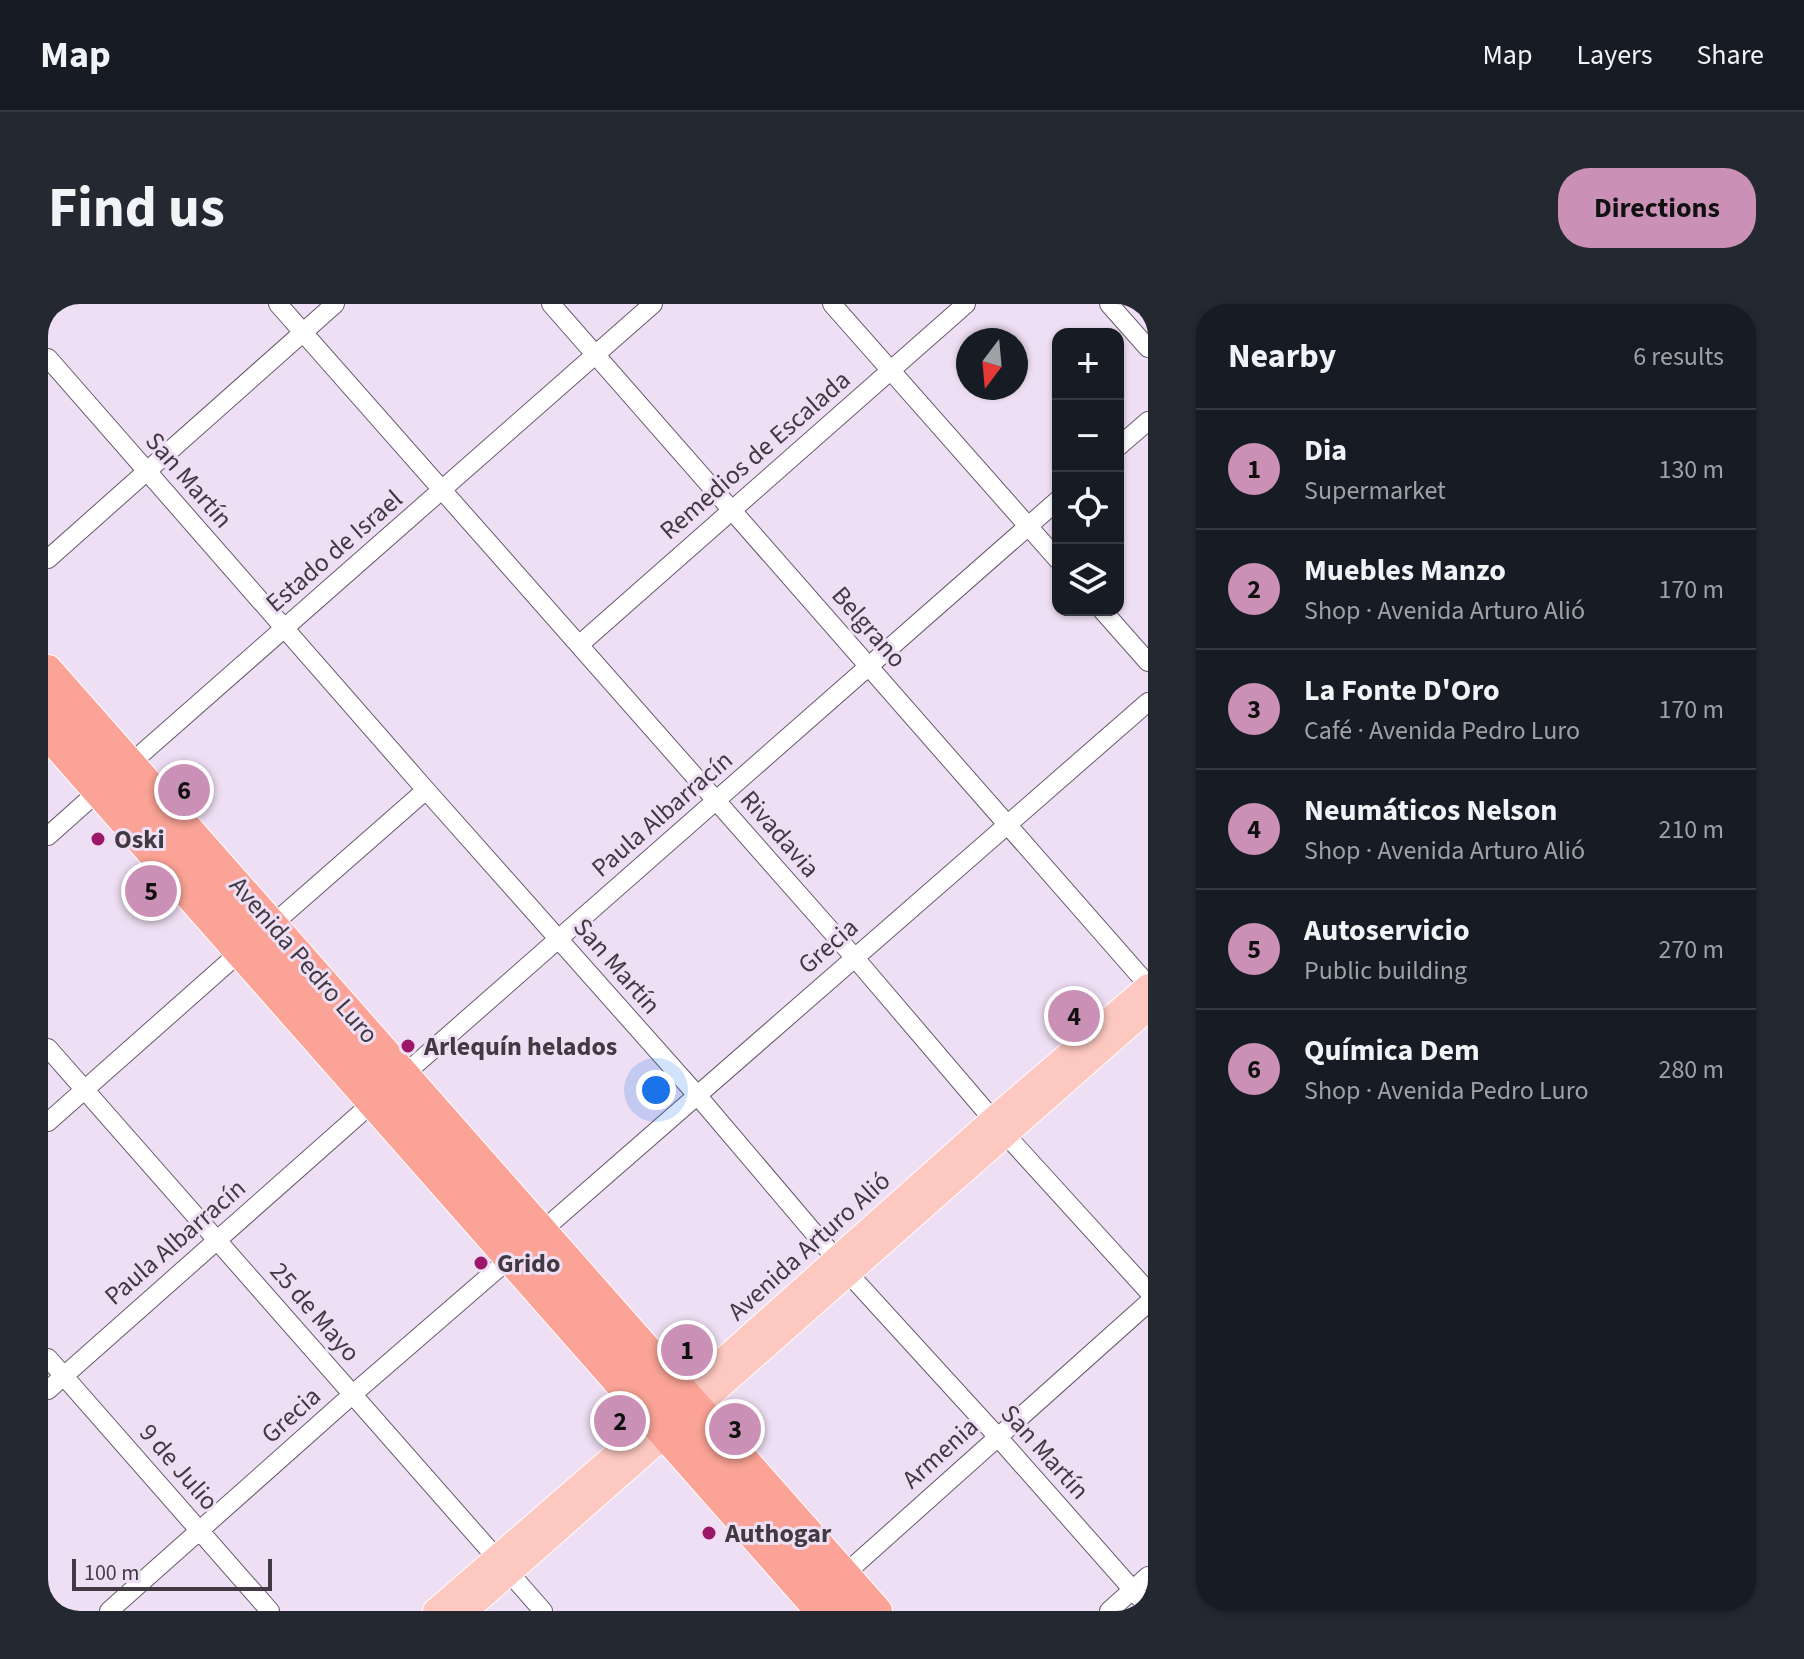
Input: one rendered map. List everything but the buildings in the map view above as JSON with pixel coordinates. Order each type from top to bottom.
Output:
[{"type":"highway","name":"Avenida Pedro Luro","points":[[48,669],[114,778],[239,953],[543,1230],[676,1415],[821,1597],[847,1611]]},
{"type":"highway","name":"Avenida Pedro Luro","points":[[48,704],[676,1415],[821,1597],[878,1611]]},
{"type":"highway","name":"Avenida Pedro Luro","points":[[48,736],[114,778],[273,924],[509,1259],[676,1415]]},
{"type":"main road","name":"Avenida Arturo Alió","points":[[435,1611],[503,1565],[676,1415],[999,1127],[1148,985]]},
{"type":"main road","name":"Avenida Arturo Alió","points":[[999,1127],[1148,1009]]},
{"type":"main road","name":"Avenida Arturo Alió","points":[[466,1611],[503,1565]]},
{"type":"street","name":"Rivadavia","points":[[278,304],[855,958],[999,1127],[1148,1291]]},
{"type":"street","points":[[48,559],[335,304]]},
{"type":"street","name":"Belgrano","points":[[551,304],[1148,985]]},
{"type":"street","name":"Estado de Israel","points":[[48,836],[653,304]]},
{"type":"street","points":[[832,304],[1052,553]]},
{"type":"street","name":"Remedios de Escalada","points":[[579,645],[966,304]]},
{"type":"street","points":[[1109,304],[1148,348]]},
{"type":"street","name":"San Martín","points":[[48,358],[697,1095],[842,1267],[1148,1607]]},
{"type":"street","points":[[1124,442],[1148,421]]},
{"type":"street","name":"Paula Albarracín","points":[[48,1390],[1052,505]]},
{"type":"street","points":[[1107,616],[1148,662]]},
{"type":"street","name":"Grecia","points":[[543,1230],[1148,702]]},
{"type":"street","points":[[273,924],[426,790]]},
{"type":"street","points":[[48,1122],[239,953]]},
{"type":"street","name":"25 de Mayo","points":[[48,1048],[543,1611]]},
{"type":"street","name":"Grecia","points":[[109,1611],[509,1259]]},
{"type":"street","name":"Armenia","points":[[821,1597],[1148,1303]]},
{"type":"street","name":"9 de Julio","points":[[48,1358],[270,1611]]},
{"type":"street","points":[[1109,1611],[1148,1576]]},
{"type":"place","name":"Química Dem","points":[[184,790]]},
{"type":"place","name":"Oski","points":[[98,839]]},
{"type":"place","name":"Autoservicio","points":[[151,891]]},
{"type":"place","name":"Neumáticos Nelson","points":[[1074,1016]]},
{"type":"place","name":"Arlequín helados","points":[[408,1046]]},
{"type":"place","name":"Grido","points":[[481,1263]]},
{"type":"place","name":"Dia","points":[[687,1350]]},
{"type":"place","name":"Muebles Manzo","points":[[620,1421]]},
{"type":"place","name":"La Fonte D'Oro","points":[[735,1429]]},
{"type":"place","name":"Authogar","points":[[709,1533]]}]
